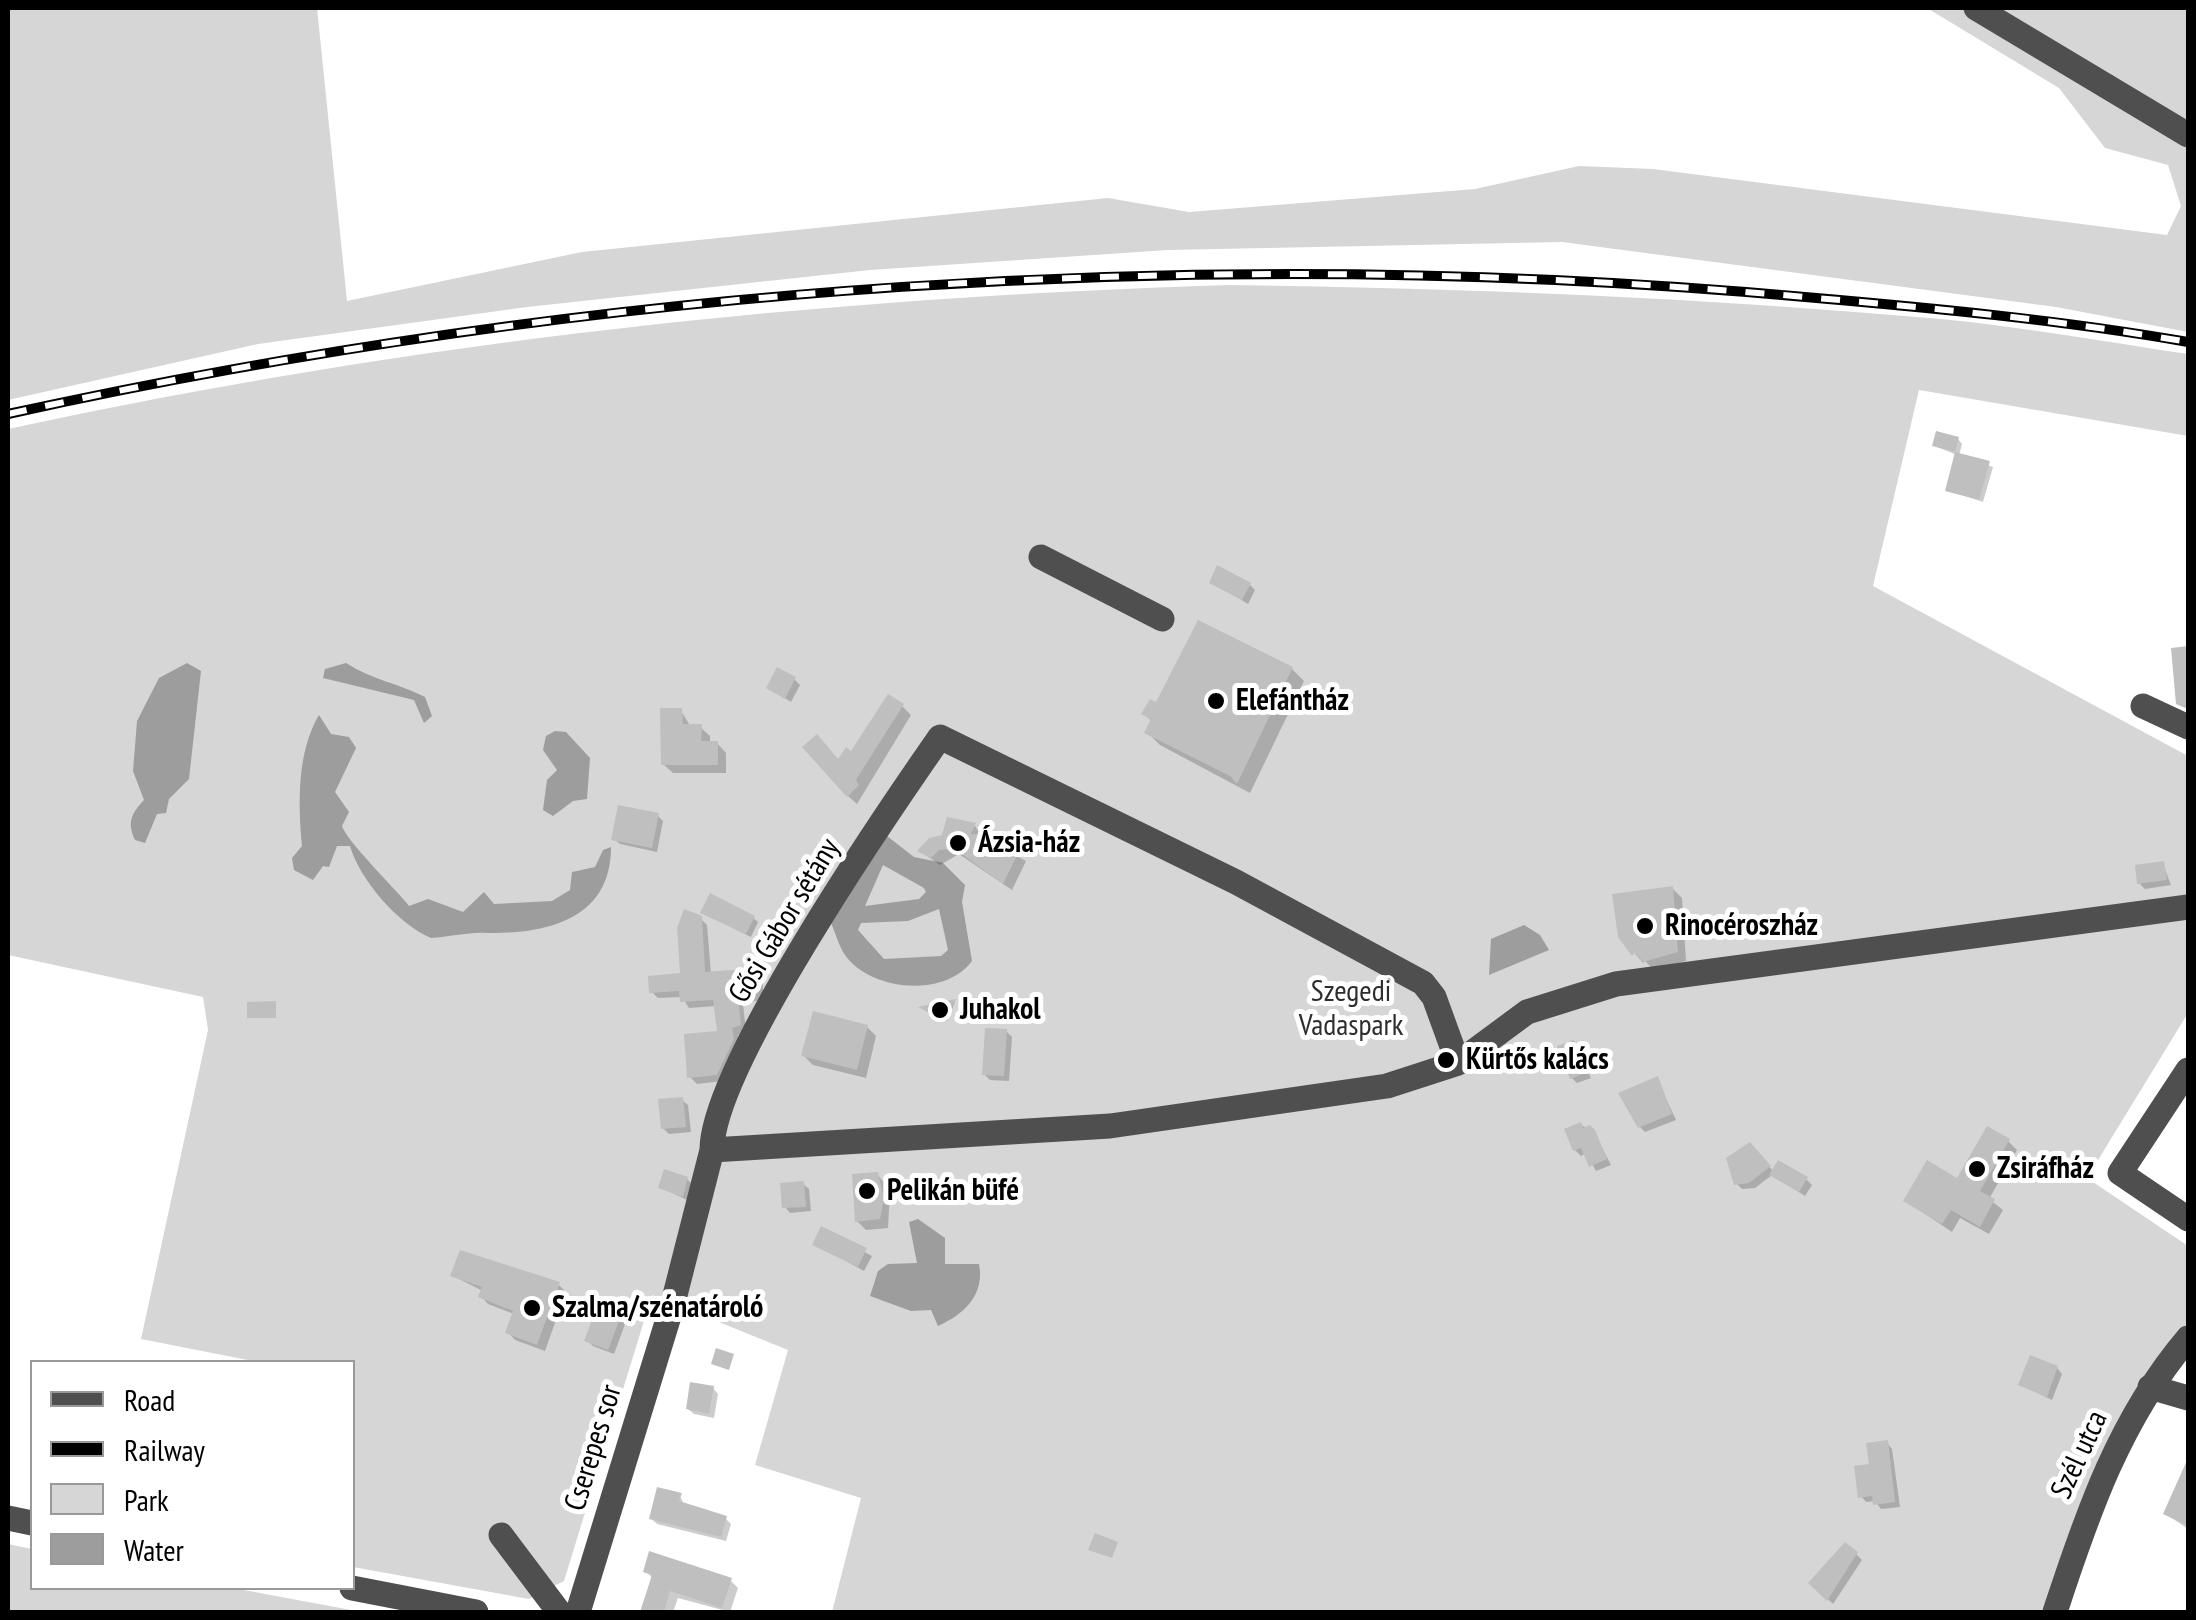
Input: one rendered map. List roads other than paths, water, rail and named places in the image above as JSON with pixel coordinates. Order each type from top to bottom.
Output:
[{"type":"street","points":[[1976,8],[2188,135]]},
{"type":"street","points":[[1041,557],[1162,618]]},
{"type":"street","points":[[2143,706],[2188,726]]},
{"type":"street","name":"Gősi Gábor sétány","points":[[673,1304],[712,1150],[712,1134],[730,1085],[766,1010],[940,738],[1236,882],[1423,983],[1434,997],[1458,1063]]},
{"type":"street","points":[[712,1150],[1110,1126],[1388,1086],[1458,1063],[1527,1012],[1616,984],[2188,907]]},
{"type":"street","points":[[2188,1070],[2120,1173],[2188,1220]]},
{"type":"street","name":"Cserepes sor","points":[[578,1612],[673,1304]]},
{"type":"street","name":"Szél utca","points":[[2055,1612],[2086,1518],[2114,1451],[2150,1387],[2188,1338]]},
{"type":"street","points":[[2150,1387],[2188,1398]]},
{"type":"street","points":[[501,1534],[559,1612]]},
{"type":"street","points":[[355,1589],[476,1612]]},
{"type":"water","points":[[187,663],[201,671],[189,779],[169,799],[166,813],[157,814],[145,843],[135,840],[131,828],[133,814],[144,800],[133,771],[137,721],[159,678]]},
{"type":"water","points":[[346,663],[425,697],[432,716],[424,723],[414,700],[323,678],[325,669]]},
{"type":"water","points":[[319,715],[331,734],[349,737],[356,748],[335,792],[349,812],[342,826],[409,906],[428,899],[463,912],[484,892],[494,904],[552,901],[570,890],[572,872],[595,867],[603,850],[611,847],[608,872],[600,891],[587,907],[552,925],[509,933],[431,938],[382,900],[362,873],[350,846],[337,846],[329,867],[323,866],[313,880],[294,870],[292,858],[302,846],[303,761]]},
{"type":"water","points":[[555,731],[566,732],[590,758],[587,799],[573,801],[553,816],[543,810],[547,780],[557,770],[543,750],[546,736]]},
{"type":"water","points":[[887,836],[914,857],[943,863],[965,885],[962,902],[972,961],[943,981],[925,985],[887,982],[854,965],[843,952],[831,923]],"holes":[[[883,865],[924,888],[926,892],[919,899],[865,906]],[[939,909],[948,950],[941,956],[884,959],[858,930],[861,923],[908,921]]]},
{"type":"water","points":[[1524,925],[1540,935],[1549,950],[1489,975],[1491,939]]},
{"type":"water","points":[[918,1219],[945,1238],[945,1264],[979,1264],[979,1285],[971,1302],[938,1326],[931,1310],[911,1311],[870,1296],[878,1271],[888,1264],[917,1263],[909,1222]]},
{"type":"railway","points":[[8,414],[230,370],[453,334],[677,306],[902,287],[1128,276],[1354,274],[1579,281],[1949,310],[2188,342]]},
{"type":"place","name":"Elefántház","points":[[1216,701]]},
{"type":"place","name":"Ázsia-ház","points":[[958,843]]},
{"type":"place","name":"Rinocéroszház","points":[[1645,926]]},
{"type":"place","name":"Juhakol","points":[[940,1010]]},
{"type":"place","name":"Kürtős kalács","points":[[1446,1060]]},
{"type":"place","name":"Zsiráfház","points":[[1977,1169]]},
{"type":"place","name":"Pelikán büfé","points":[[867,1191]]},
{"type":"place","name":"Szalma/szénatároló","points":[[532,1308]]},
{"type":"park label","name":"Szegedi Vadaspark","points":[[1351,1009]]}]
